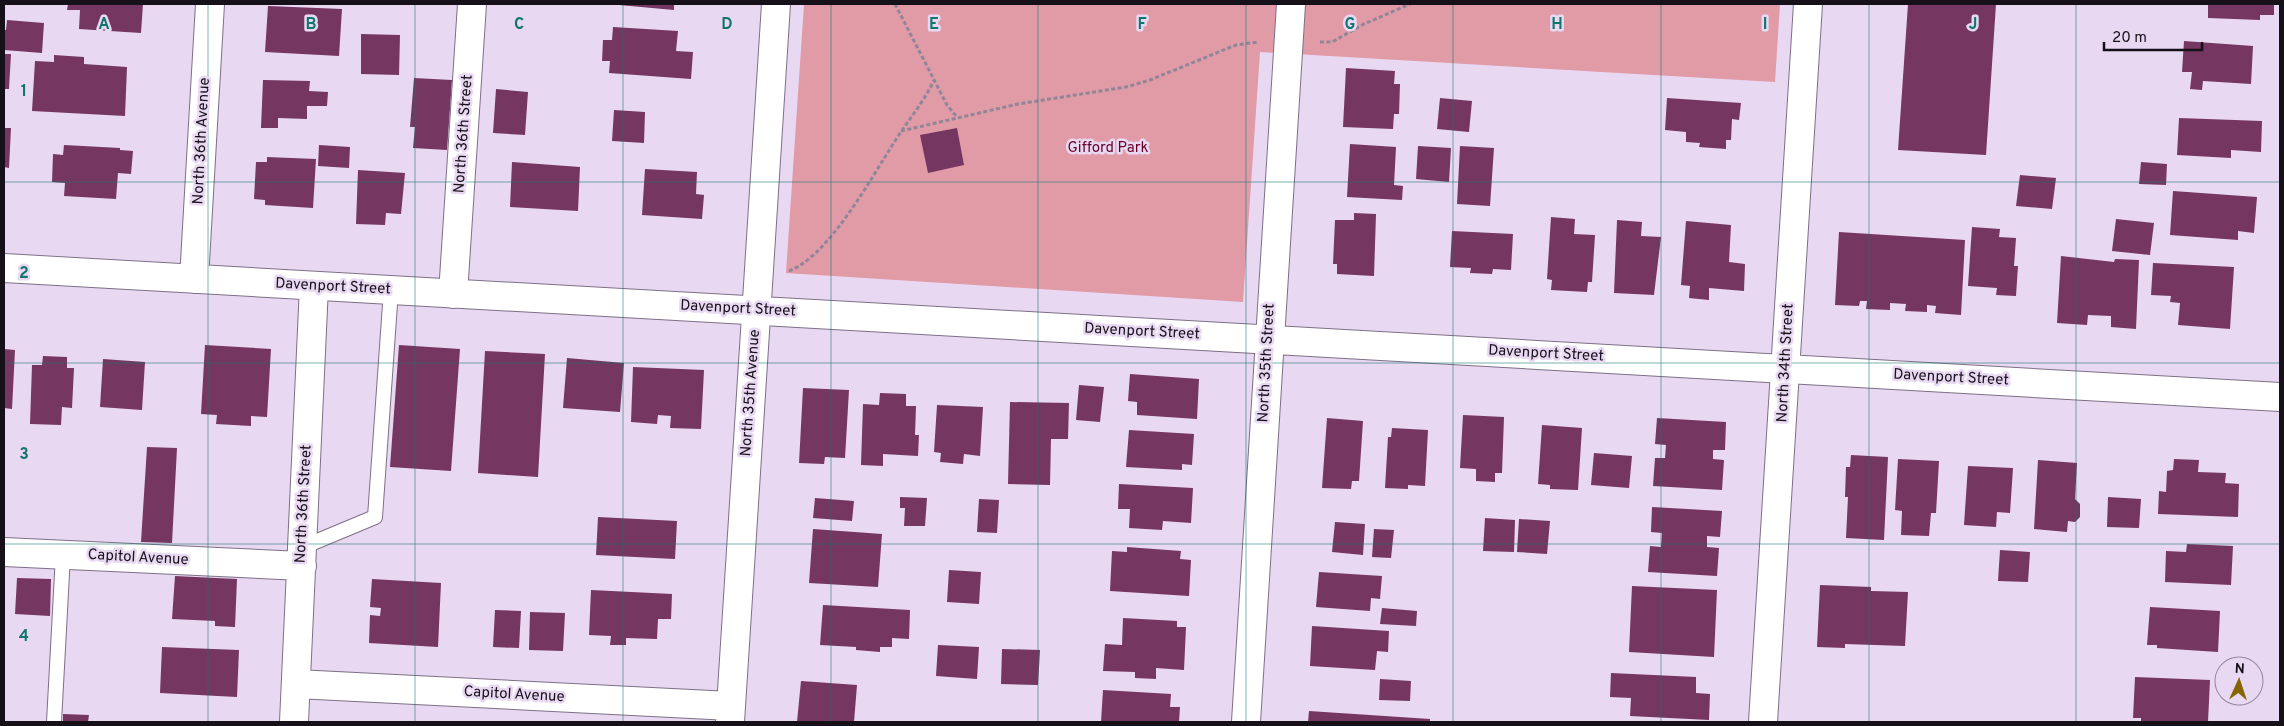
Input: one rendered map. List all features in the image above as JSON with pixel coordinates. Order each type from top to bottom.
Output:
[{"type":"street","name":"North 36th Avenue","points":[[194,278],[210,4]]},
{"type":"street","name":"North 36th Street","points":[[453,294],[472,4]]},
{"type":"street","name":"North 35th Avenue","points":[[730,714],[776,4]]},
{"type":"street","name":"North 35th Street","points":[[1246,722],[1291,4]]},
{"type":"street","name":"North 34th Street","points":[[1763,722],[1808,4]]},
{"type":"street","name":"Davenport Street","points":[[4,268],[2280,397]]},
{"type":"street","name":"North 36th Street","points":[[294,722],[314,286]]},
{"type":"street","name":"Capitol Avenue","points":[[4,552],[302,557]]},
{"type":"street","name":"Capitol Avenue","points":[[296,684],[730,714]]},
{"type":"lane","points":[[302,557],[375,517],[391,290]]},
{"type":"lane","points":[[54,722],[63,554]]},
{"type":"path","points":[[895,4],[947,105],[957,117]]},
{"type":"path","points":[[1317,42],[1332,42],[1364,24],[1410,4]]},
{"type":"path","points":[[902,131],[1018,104],[1126,88],[1236,45],[1260,42]]},
{"type":"path","points":[[786,273],[801,267],[820,248],[844,218],[926,97],[934,80]]},
{"type":"green space","name":"Gifford Park","points":[[804,4],[1780,4],[1775,82],[1260,52],[1243,302],[786,273]]},
{"type":"building","points":[[68,4],[143,4],[141,33],[79,29],[80,10],[67,10]]},
{"type":"building","points":[[608,4],[674,4],[674,10]]},
{"type":"building","points":[[1908,4],[1996,4],[1986,155],[1898,150]]},
{"type":"building","points":[[2208,4],[2274,4],[2274,15],[2260,15],[2260,20],[2208,18]]},
{"type":"building","points":[[268,6],[342,9],[339,56],[265,52]]},
{"type":"building","points":[[7,20],[44,23],[42,53],[4,50],[4,30],[6,30]]},
{"type":"building","points":[[613,27],[678,31],[676,51],[693,52],[691,79],[609,73],[610,61],[602,61],[603,40],[612,40]]},
{"type":"building","points":[[361,34],[400,35],[399,75],[361,74]]},
{"type":"building","points":[[2184,41],[2253,46],[2251,84],[2203,81],[2202,90],[2190,89],[2192,72],[2182,72]]},
{"type":"building","points":[[4,54],[11,54],[9,89],[4,89]]},
{"type":"building","points":[[54,55],[84,57],[84,64],[127,67],[125,116],[32,111],[35,61],[54,62]]},
{"type":"building","points":[[1346,68],[1395,71],[1394,84],[1400,84],[1399,114],[1394,114],[1393,129],[1343,127]]},
{"type":"building","points":[[414,78],[452,80],[447,150],[413,148],[415,127],[410,127]]},
{"type":"building","points":[[263,80],[310,81],[309,91],[328,92],[327,106],[307,106],[307,119],[278,118],[278,128],[261,128]]},
{"type":"building","points":[[496,89],[528,92],[525,135],[493,133]]},
{"type":"building","points":[[1440,98],[1472,101],[1469,132],[1437,129]]},
{"type":"building","points":[[1667,98],[1741,103],[1739,120],[1732,119],[1731,140],[1726,140],[1726,149],[1699,147],[1700,143],[1686,142],[1686,132],[1665,130]]},
{"type":"building","points":[[614,110],[645,112],[644,143],[612,141]]},
{"type":"building","points":[[2179,118],[2262,121],[2261,152],[2231,150],[2231,158],[2177,155]]},
{"type":"building","points":[[4,128],[11,128],[9,168],[4,167]]},
{"type":"building","points":[[957,128],[964,165],[928,173],[920,135]]},
{"type":"building","points":[[1350,144],[1396,147],[1394,185],[1403,186],[1402,200],[1347,197]]},
{"type":"building","points":[[64,145],[120,148],[120,150],[133,151],[131,174],[118,173],[116,199],[64,196],[65,183],[52,182],[53,154],[63,155]]},
{"type":"building","points":[[319,145],[350,147],[349,168],[318,166]]},
{"type":"building","points":[[1418,146],[1451,148],[1449,182],[1416,179]]},
{"type":"building","points":[[1460,146],[1494,148],[1490,206],[1457,204]]},
{"type":"building","points":[[267,157],[316,159],[313,208],[265,205],[265,200],[254,199],[256,162],[267,162]]},
{"type":"building","points":[[512,162],[580,167],[578,211],[510,207]]},
{"type":"building","points":[[2141,162],[2167,164],[2166,185],[2139,184]]},
{"type":"building","points":[[645,169],[697,172],[696,194],[704,195],[702,219],[642,215]]},
{"type":"building","points":[[358,170],[405,173],[401,214],[386,213],[385,225],[356,224]]},
{"type":"building","points":[[2020,175],[2056,178],[2052,209],[2016,206]]},
{"type":"building","points":[[2173,191],[2257,197],[2254,233],[2238,231],[2238,240],[2170,235]]},
{"type":"building","points":[[1354,213],[1376,214],[1374,276],[1337,274],[1337,264],[1333,264],[1335,220],[1354,220]]},
{"type":"building","points":[[1551,217],[1575,219],[1574,234],[1595,235],[1592,282],[1588,282],[1587,292],[1551,290],[1552,280],[1547,279]]},
{"type":"building","points":[[2116,219],[2154,223],[2150,255],[2112,251]]},
{"type":"building","points":[[1617,220],[1642,222],[1641,236],[1661,237],[1654,295],[1614,293]]},
{"type":"building","points":[[1686,221],[1731,225],[1729,262],[1745,264],[1744,291],[1709,288],[1709,300],[1689,298],[1690,286],[1681,285]]},
{"type":"building","points":[[1972,227],[2000,229],[1999,237],[2016,238],[2014,266],[2018,266],[2016,296],[1996,295],[1997,288],[1968,286]]},
{"type":"building","points":[[1452,231],[1513,234],[1511,270],[1493,269],[1492,274],[1470,273],[1471,268],[1450,267]]},
{"type":"building","points":[[1839,232],[1965,240],[1961,315],[1935,313],[1936,306],[1927,305],[1927,312],[1905,311],[1906,304],[1890,303],[1890,310],[1866,309],[1867,301],[1860,301],[1859,306],[1835,305]]},
{"type":"building","points":[[2061,256],[2114,262],[2115,259],[2139,260],[2136,329],[2111,327],[2111,316],[2088,315],[2087,325],[2057,323]]},
{"type":"building","points":[[2153,263],[2234,267],[2230,329],[2178,325],[2180,303],[2170,302],[2171,296],[2151,295]]},
{"type":"building","points":[[205,345],[271,349],[267,417],[251,416],[251,426],[216,424],[217,415],[201,414]]},
{"type":"building","points":[[399,345],[460,349],[451,471],[390,467]]},
{"type":"building","points":[[4,349],[15,350],[12,409],[4,408]]},
{"type":"building","points":[[485,351],[545,354],[538,477],[478,473]]},
{"type":"building","points":[[43,356],[67,357],[67,368],[74,368],[72,408],[62,407],[61,425],[30,424],[32,365],[42,365]]},
{"type":"building","points":[[567,358],[624,363],[620,412],[563,408]]},
{"type":"building","points":[[103,359],[145,362],[142,410],[100,407]]},
{"type":"building","points":[[633,367],[704,370],[701,429],[670,428],[671,416],[658,415],[657,424],[631,422]]},
{"type":"building","points":[[1130,374],[1199,379],[1197,419],[1137,415],[1137,402],[1128,401]]},
{"type":"building","points":[[1079,385],[1104,387],[1100,422],[1076,420]]},
{"type":"building","points":[[803,388],[849,390],[845,458],[825,457],[824,464],[799,463]]},
{"type":"building","points":[[880,393],[906,394],[906,406],[916,406],[915,435],[919,435],[918,456],[883,454],[883,466],[861,465],[863,404],[879,405]]},
{"type":"building","points":[[1010,402],[1069,403],[1068,439],[1051,439],[1050,485],[1008,484]]},
{"type":"building","points":[[937,405],[983,407],[980,456],[964,454],[963,464],[940,462],[941,453],[934,452]]},
{"type":"building","points":[[1463,415],[1504,417],[1502,473],[1495,473],[1495,482],[1476,481],[1476,469],[1460,468]]},
{"type":"building","points":[[1327,418],[1363,421],[1359,481],[1352,481],[1351,489],[1322,488]]},
{"type":"building","points":[[1657,418],[1726,422],[1725,450],[1713,450],[1713,459],[1724,460],[1722,490],[1653,486],[1655,458],[1665,458],[1666,445],[1655,444]]},
{"type":"building","points":[[1542,425],[1582,428],[1578,490],[1550,489],[1550,485],[1538,484]]},
{"type":"building","points":[[1392,428],[1428,430],[1425,486],[1408,485],[1408,489],[1385,488],[1388,437],[1391,437]]},
{"type":"building","points":[[1129,430],[1194,434],[1192,465],[1182,464],[1182,470],[1126,467]]},
{"type":"building","points":[[147,447],[177,448],[172,543],[141,542]]},
{"type":"building","points":[[1594,453],[1632,456],[1629,488],[1591,485]]},
{"type":"building","points":[[1851,455],[1888,457],[1884,540],[1846,538],[1848,497],[1845,497],[1846,467],[1850,467]]},
{"type":"building","points":[[1898,459],[1939,461],[1936,513],[1931,513],[1929,536],[1901,535],[1902,511],[1895,510]]},
{"type":"building","points":[[2174,459],[2199,460],[2198,472],[2226,473],[2225,483],[2239,484],[2238,517],[2158,514],[2159,491],[2166,492],[2167,471],[2173,470]]},
{"type":"building","points":[[2038,460],[2077,463],[2075,499],[2080,504],[2080,517],[2075,522],[2068,521],[2067,532],[2034,529]]},
{"type":"building","points":[[1968,466],[2013,468],[2010,513],[1997,512],[1996,527],[1964,525]]},
{"type":"building","points":[[1119,484],[1193,488],[1191,523],[1163,521],[1162,530],[1129,528],[1130,509],[1118,509]]},
{"type":"building","points":[[900,497],[927,498],[925,526],[904,526],[905,508],[900,508]]},
{"type":"building","points":[[2108,497],[2141,499],[2139,528],[2107,527]]},
{"type":"building","points":[[815,498],[854,501],[852,521],[813,518]]},
{"type":"building","points":[[979,499],[999,500],[997,533],[977,532]]},
{"type":"building","points":[[1652,507],[1722,511],[1720,537],[1707,536],[1707,547],[1719,548],[1717,576],[1648,572],[1650,546],[1661,547],[1662,533],[1651,532]]},
{"type":"building","points":[[598,517],[677,521],[675,559],[596,555]]},
{"type":"building","points":[[1485,518],[1515,520],[1514,552],[1483,551]]},
{"type":"building","points":[[1519,519],[1550,521],[1547,554],[1517,552]]},
{"type":"building","points":[[1335,522],[1365,524],[1363,555],[1332,552]]},
{"type":"building","points":[[813,529],[882,534],[878,587],[809,583]]},
{"type":"building","points":[[1374,529],[1394,530],[1391,558],[1372,557]]},
{"type":"building","points":[[2187,544],[2233,546],[2231,585],[2165,582],[2166,551],[2186,552]]},
{"type":"building","points":[[1127,547],[1181,551],[1180,559],[1191,560],[1189,596],[1110,591],[1112,551],[1127,552]]},
{"type":"building","points":[[2000,550],[2030,552],[2028,582],[1998,581]]},
{"type":"building","points":[[949,570],[981,572],[979,604],[947,602]]},
{"type":"building","points":[[1319,572],[1382,576],[1380,599],[1371,598],[1370,611],[1316,607]]},
{"type":"building","points":[[175,576],[237,579],[235,627],[215,626],[215,621],[172,619]]},
{"type":"building","points":[[17,578],[51,579],[50,616],[15,614]]},
{"type":"building","points":[[372,579],[441,583],[438,647],[369,643],[370,615],[380,616],[381,608],[370,607]]},
{"type":"building","points":[[1820,585],[1871,587],[1871,591],[1908,592],[1905,646],[1845,644],[1845,648],[1817,647]]},
{"type":"building","points":[[1632,586],[1717,590],[1714,657],[1629,652]]},
{"type":"building","points":[[591,590],[672,594],[671,619],[658,619],[657,639],[626,638],[626,645],[610,645],[611,636],[589,635]]},
{"type":"building","points":[[823,605],[910,610],[909,639],[892,638],[892,647],[880,647],[880,652],[856,650],[856,647],[820,645]]},
{"type":"building","points":[[2150,607],[2220,611],[2218,652],[2157,648],[2157,645],[2147,645]]},
{"type":"building","points":[[1382,608],[1417,611],[1416,626],[1380,624]]},
{"type":"building","points":[[495,610],[521,611],[519,648],[493,647]]},
{"type":"building","points":[[530,612],[565,613],[563,651],[529,650]]},
{"type":"building","points":[[1123,618],[1177,621],[1177,627],[1186,627],[1184,670],[1156,668],[1156,679],[1135,678],[1135,672],[1103,671],[1105,644],[1122,645]]},
{"type":"building","points":[[1312,626],[1389,631],[1388,652],[1377,651],[1375,670],[1310,666]]},
{"type":"building","points":[[938,645],[979,647],[977,679],[936,676]]},
{"type":"building","points":[[162,647],[239,650],[237,697],[160,693]]},
{"type":"building","points":[[1002,649],[1040,650],[1038,685],[1001,684]]},
{"type":"building","points":[[1611,673],[1696,677],[1696,693],[1710,694],[1709,720],[1630,716],[1631,698],[1610,697]]},
{"type":"building","points":[[2135,677],[2210,680],[2208,722],[2141,722],[2141,718],[2133,718]]},
{"type":"building","points":[[1380,679],[1411,681],[1410,701],[1379,700]]},
{"type":"building","points":[[801,681],[857,685],[854,722],[797,722]]},
{"type":"building","points":[[1103,690],[1171,694],[1170,707],[1180,707],[1179,722],[1101,722]]},
{"type":"building","points":[[1309,711],[1430,719],[1430,722],[1308,722]]},
{"type":"building","points":[[63,714],[89,715],[88,722],[63,722]]}]
